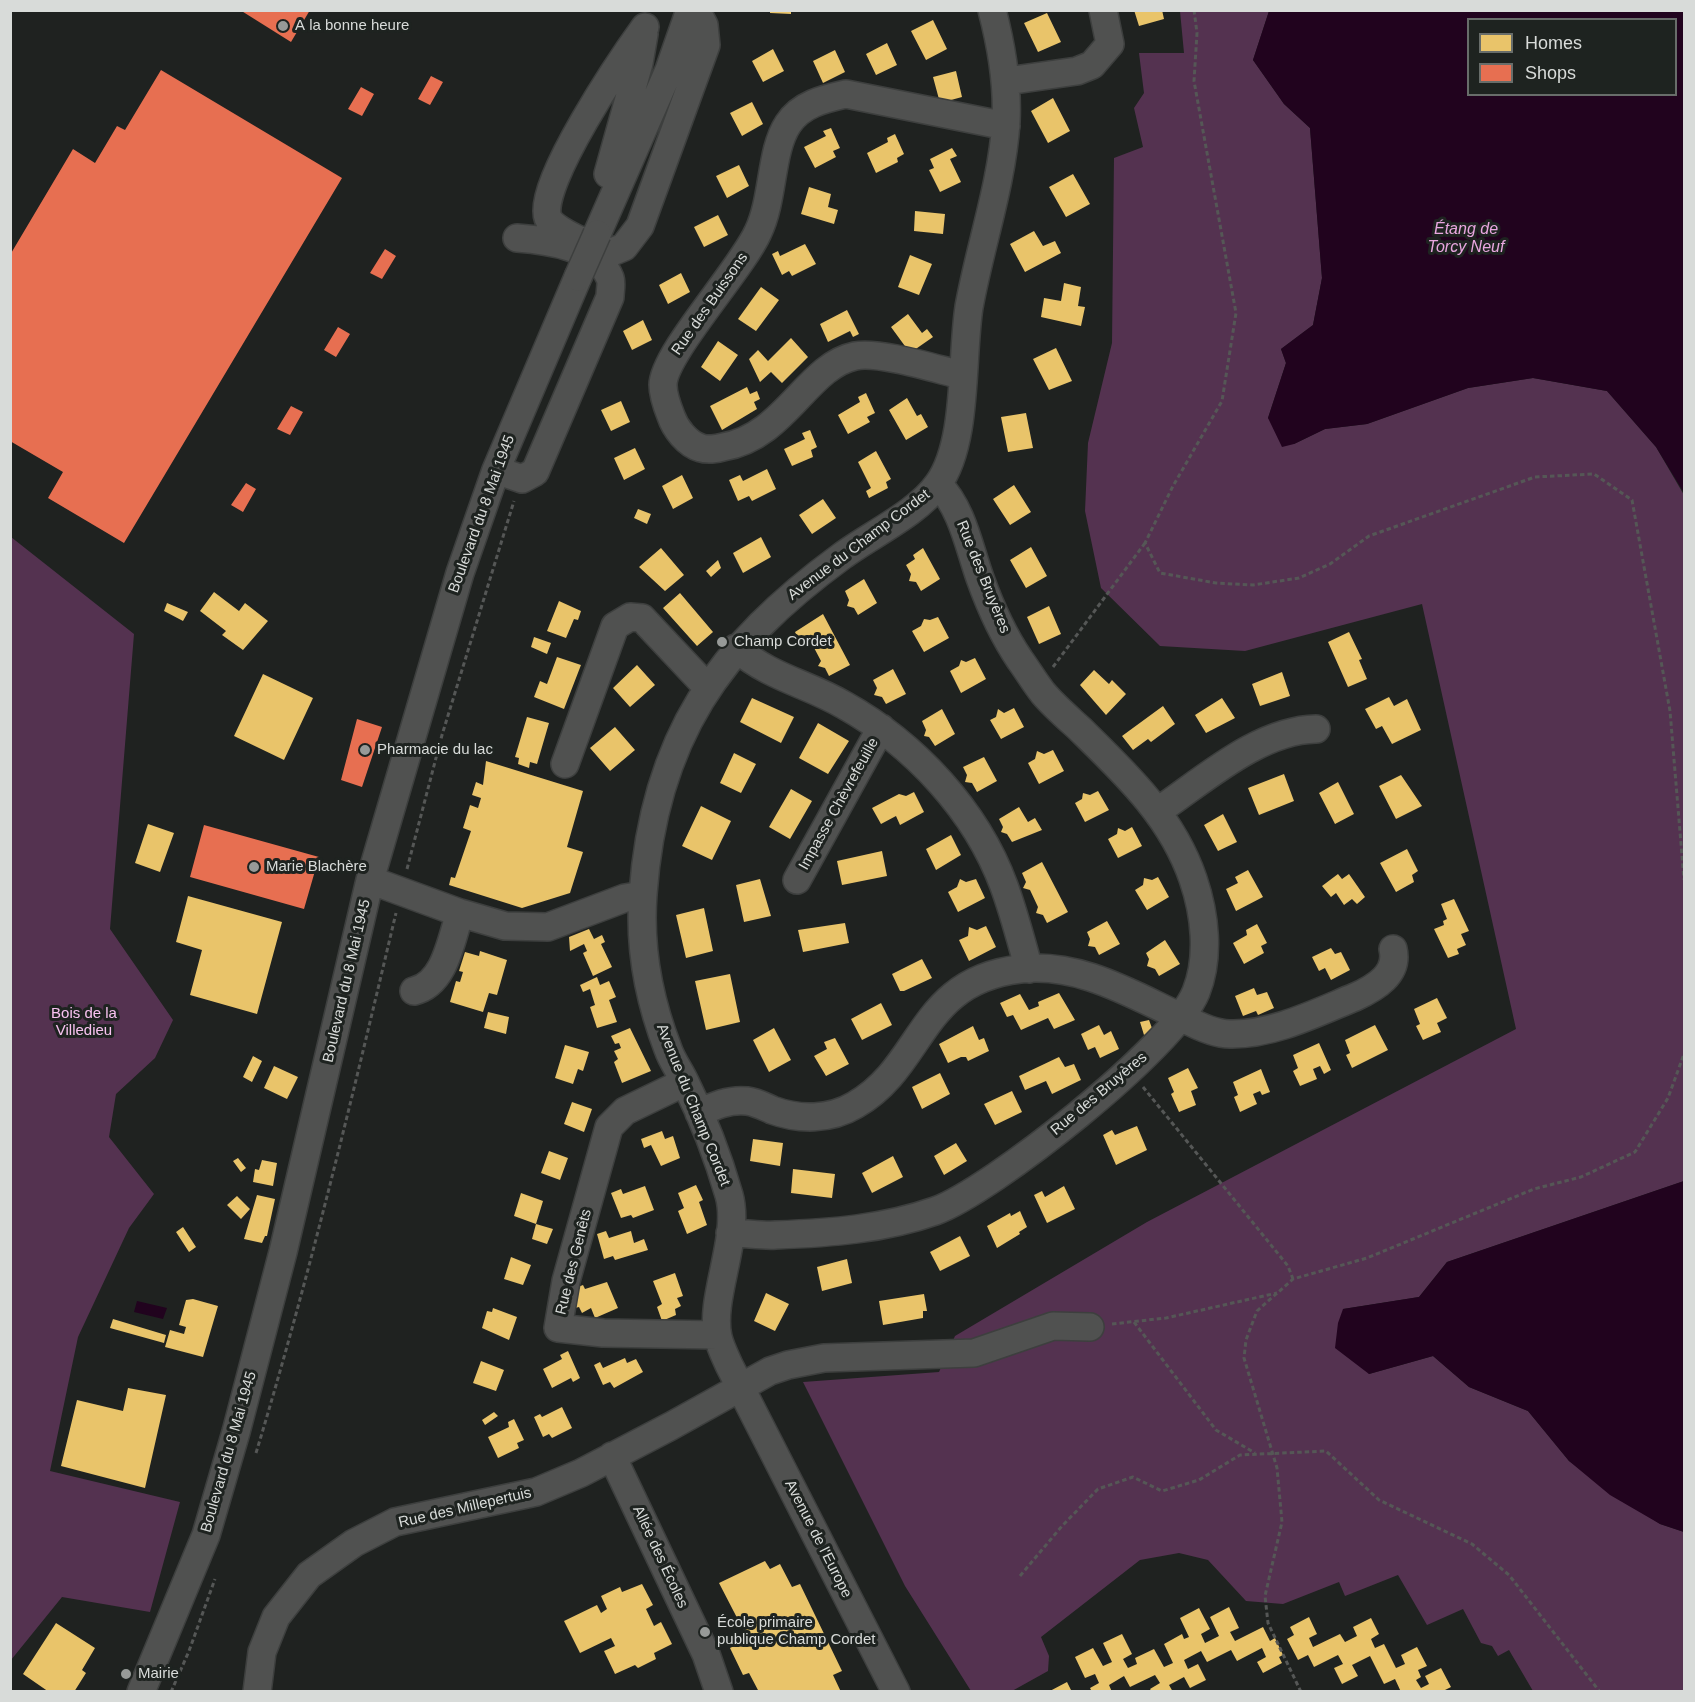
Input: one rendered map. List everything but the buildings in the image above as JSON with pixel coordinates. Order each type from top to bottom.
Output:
[{"type":"street","points":[[597,234],[669,70],[690,10]]},
{"type":"street","points":[[648,19],[586,115],[562,165],[547,209],[548,218],[560,231],[612,252],[624,247],[640,226],[706,45],[704,25],[696,10]]},
{"type":"street","name":"Avenue du Champ Cordet","points":[[741,1386],[717,1335],[717,1314],[730,1233],[731,1200],[699,1113],[668,1050],[646,976],[643,895],[655,808],[672,756],[707,687],[736,648],[789,596],[844,554],[912,508],[938,484],[951,457],[959,429],[969,308],[1006,126],[1007,81],[992,10]]},
{"type":"street","points":[[1007,81],[1077,72],[1092,65],[1110,44],[1103,10]]},
{"type":"street","points":[[597,234],[605,203],[606,178],[639,63],[648,19]]},
{"type":"street","name":"Rue des Buissons","points":[[962,375],[874,357],[855,356],[832,365],[757,436],[736,445],[718,448],[701,448],[684,437],[673,422],[663,384],[669,362],[748,253],[768,208],[779,141],[789,123],[801,111],[822,99],[846,94],[1006,126]]},
{"type":"street","name":"Boulevard du 8 Mai 1945","points":[[141,1692],[206,1535],[236,1432],[283,1252],[370,880],[457,584],[496,470],[597,234]]},
{"type":"street","points":[[496,470],[522,479],[536,472],[610,297],[610,279],[599,263],[573,248],[544,240],[518,238]]},
{"type":"street","name":"Rue des Bruyères","points":[[730,1233],[773,1236],[881,1227],[936,1211],[988,1183],[1130,1070],[1180,1017],[1196,993],[1203,961],[1204,926],[1194,880],[1179,844],[1158,811],[1134,782],[1039,686],[1016,654],[994,612],[963,528],[946,493],[938,484]]},
{"type":"street","points":[[565,764],[615,626],[630,617],[642,618],[707,687]]},
{"type":"street","points":[[736,648],[763,670],[819,693],[881,728],[929,770],[971,823],[1004,885],[1029,969]]},
{"type":"street","name":"Impasse Chèvrefeuille","points":[[796,880],[881,728]]},
{"type":"street","points":[[1158,811],[1265,740],[1299,729],[1316,729]]},
{"type":"street","points":[[370,880],[460,913],[505,926],[548,927],[625,897],[643,895]]},
{"type":"street","points":[[414,991],[423,989],[437,977],[460,913]]},
{"type":"street","points":[[699,1113],[734,1101],[759,1103],[772,1110],[802,1118],[841,1113],[879,1089],[930,1019],[950,996],[983,979],[1029,969],[1048,968],[1092,976],[1180,1017],[1226,1034],[1259,1031],[1292,1022],[1372,990],[1392,968],[1396,960],[1394,949]]},
{"type":"street","name":"Rue des Genêts","points":[[685,1082],[624,1111],[609,1127],[566,1281],[558,1328],[603,1333],[717,1335]]},
{"type":"street","name":"Rue des Millepertuis","points":[[257,1692],[262,1652],[276,1617],[309,1575],[354,1543],[395,1522],[536,1492],[612,1456],[770,1371],[805,1361],[974,1353],[1053,1326],[1090,1327]]},
{"type":"street","name":"Avenue de l'Europe","points":[[741,1386],[896,1692]]},
{"type":"street","name":"Allée des Écoles","points":[[612,1456],[706,1654],[719,1692]]},
{"type":"path","points":[[1039,686],[1145,543],[1173,486],[1222,401],[1236,313],[1194,81],[1197,33],[1194,10]]},
{"type":"path","points":[[1145,543],[1160,573],[1216,583],[1253,585],[1299,578],[1330,564],[1369,536],[1535,477],[1594,474],[1632,500],[1670,711],[1684,880]]},
{"type":"path","points":[[255,1456],[281,1370],[330,1188],[402,891],[446,724],[522,479]]},
{"type":"path","points":[[1301,1692],[1268,1623],[1265,1596],[1282,1522],[1277,1468],[1244,1358],[1246,1341],[1257,1311],[1293,1279],[1367,1258],[1534,1189],[1581,1177],[1635,1152],[1668,1098],[1684,1054]]},
{"type":"path","points":[[1130,1070],[1288,1266],[1293,1279]]},
{"type":"path","points":[[1090,1327],[1166,1318],[1278,1292]]},
{"type":"path","points":[[1134,1322],[1216,1430],[1256,1453]]},
{"type":"path","points":[[1020,1576],[1062,1526],[1098,1489],[1133,1477],[1162,1491],[1199,1480],[1240,1455],[1326,1451],[1379,1500],[1472,1544],[1521,1587],[1600,1692]]},
{"type":"path","points":[[171,1692],[189,1651],[217,1571]]},
{"type":"green space","points":[[1180,11],[1269,11],[1253,60],[1284,104],[1310,128],[1322,278],[1313,325],[1281,349],[1286,363],[1268,418],[1294,444],[1325,429],[1367,424],[1468,388],[1533,378],[1607,391],[1656,447],[1684,495],[1684,1181],[1447,1262],[1419,1297],[1343,1309],[1369,1374],[1433,1356],[1469,1387],[1528,1411],[1569,1461],[1660,1524],[1684,1532],[1684,1691],[1533,1691],[1509,1650],[1498,1656],[1492,1646],[1481,1643],[1463,1609],[1427,1625],[1398,1575],[1345,1596],[1339,1582],[1283,1604],[1246,1601],[1208,1560],[1179,1553],[1140,1560],[1041,1637],[1049,1656],[1048,1671],[1012,1691],[971,1691],[905,1586],[803,1382],[939,1372],[955,1336],[1147,1222],[1516,1029],[1422,604],[1245,651],[1160,646],[1101,588],[1085,511],[1088,443],[1112,343],[1114,158],[1143,147],[1134,108],[1144,93],[1139,53],[1184,53]]},
{"type":"green space","name":"Bois de la Villedieu","points":[[11,537],[134,634],[110,929],[173,1020],[155,1058],[116,1094],[109,1137],[154,1194],[129,1228],[78,1337],[50,1471],[180,1502],[150,1612],[62,1597],[11,1660]]},
{"type":"water","name":"Étang de Torcy Neuf","points":[[1269,11],[1684,11],[1684,493],[1656,447],[1607,391],[1533,378],[1468,388],[1367,424],[1325,429],[1294,444],[1282,447],[1268,418],[1286,363],[1281,349],[1313,325],[1322,278],[1310,128],[1284,104],[1253,60]]},
{"type":"water","points":[[1684,1181],[1684,1532],[1660,1524],[1610,1495],[1569,1461],[1528,1411],[1469,1387],[1433,1356],[1369,1374],[1335,1348],[1338,1323],[1343,1309],[1419,1297],[1447,1262]]},
{"type":"water","points":[[137,1301],[167,1308],[163,1319],[134,1312]]},
{"type":"place","name":"A la bonne heure","points":[[283,26]]},
{"type":"place","name":"Champ Cordet","points":[[722,642]]},
{"type":"place","name":"Pharmacie du lac","points":[[365,750]]},
{"type":"place","name":"Marie Blachère","points":[[254,867]]},
{"type":"place","name":"École primaire publique Champ Cordet","points":[[705,1632]]},
{"type":"place","name":"Mairie","points":[[126,1674]]}]
